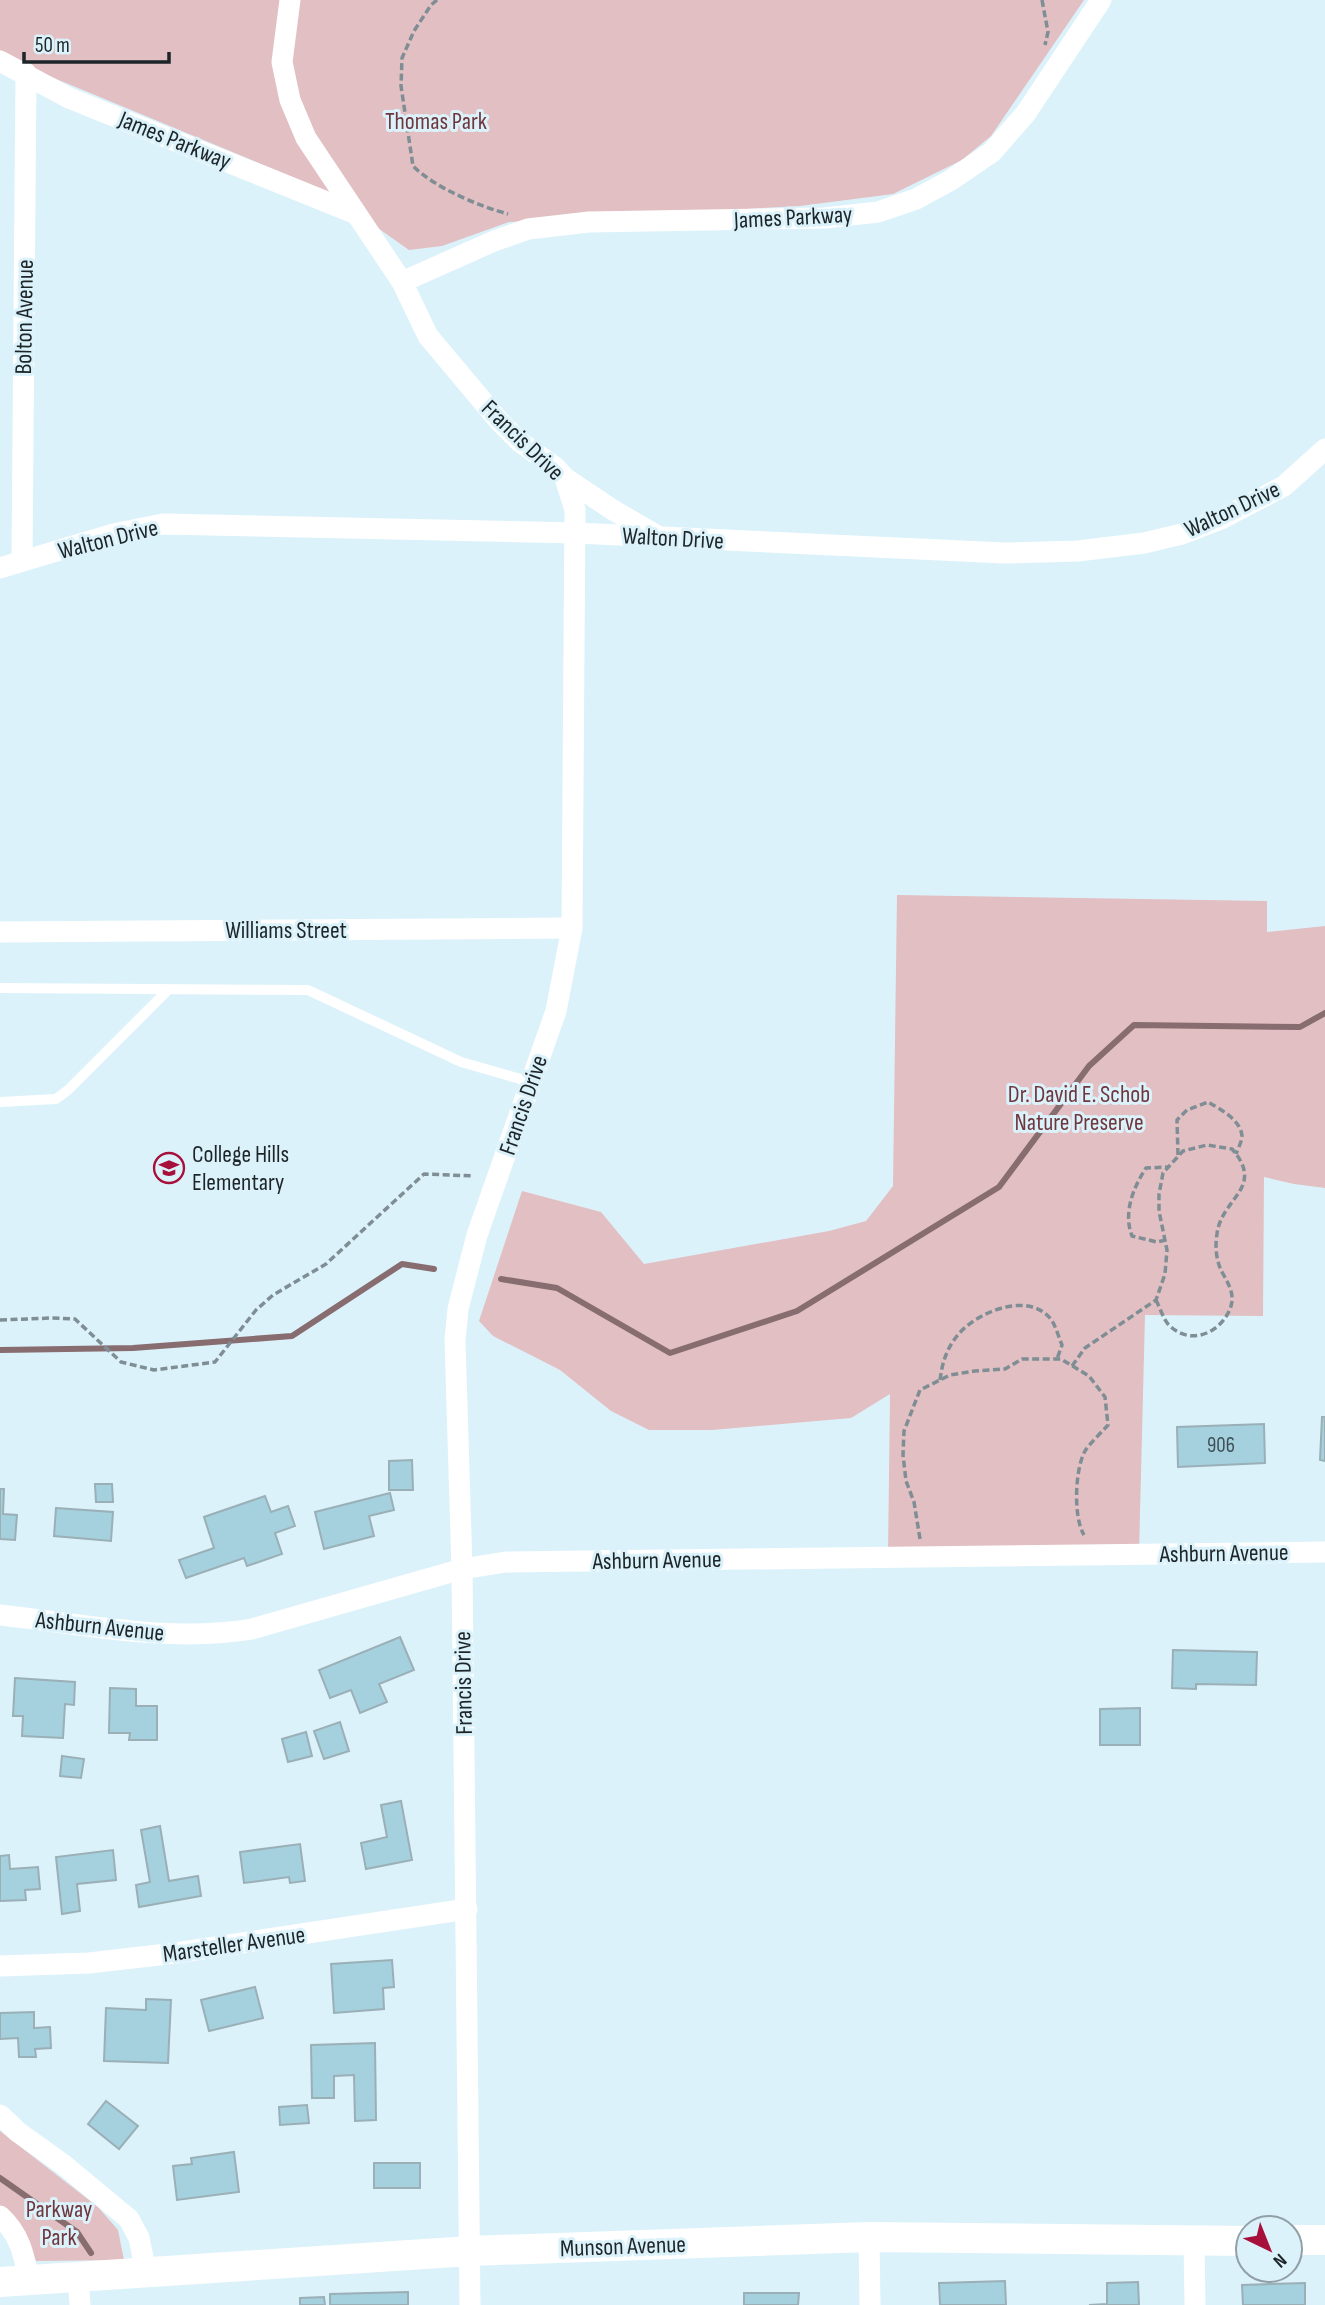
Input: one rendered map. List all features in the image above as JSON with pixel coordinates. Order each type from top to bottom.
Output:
[{"type":"street","name":"Francis Drive","points":[[290,0],[282,62],[290,100],[306,138],[402,282],[428,335],[441,353],[500,422],[565,478],[575,510],[572,928],[556,1011],[477,1235],[458,1309],[455,1340],[462,1569],[470,2305]]},
{"type":"street","name":"James Parkway","points":[[402,282],[494,241],[528,229],[589,222],[824,219],[878,212],[916,199],[951,180],[992,152],[1027,113],[1101,0]]},
{"type":"street","name":"James Parkway","points":[[0,61],[69,98],[354,213]]},
{"type":"street","name":"Bolton Avenue","points":[[22,561],[26,74]]},
{"type":"street","name":"Walton Drive","points":[[0,568],[113,534],[163,524],[576,533],[1005,554],[1077,551],[1144,543],[1208,524],[1284,486],[1325,449]]},
{"type":"street","points":[[565,478],[661,537]]},
{"type":"street","name":"Williams Street","points":[[0,932],[572,928]]},
{"type":"street","name":"Ashburn Avenue","points":[[0,1615],[181,1635],[222,1634],[251,1629],[462,1569],[506,1562],[1325,1552]]},
{"type":"street","name":"Marsteller Avenue","points":[[0,1966],[89,1963],[176,1953],[467,1909]]},
{"type":"street","points":[[0,2115],[129,2219],[139,2238],[146,2272]]},
{"type":"street","points":[[0,2217],[10,2225],[21,2244],[29,2280]]},
{"type":"street","points":[[869,2238],[870,2305]]},
{"type":"street","name":"Munson Avenue","points":[[0,2282],[470,2250],[869,2238],[1234,2241]]},
{"type":"street","points":[[1304,2240],[1325,2240]]},
{"type":"street","points":[[1194,2241],[1195,2305]]},
{"type":"street","points":[[78,2275],[80,2305]]},
{"type":"lane","points":[[0,988],[308,990],[461,1062],[531,1082]]},
{"type":"lane","points":[[0,1102],[56,1099],[168,990]]},
{"type":"path","points":[[438,0],[431,5],[414,31],[402,58],[401,86],[413,166],[422,176],[486,208],[510,215]]},
{"type":"path","points":[[1042,0],[1048,33],[1045,45]]},
{"type":"path","points":[[1178,1157],[1177,1120],[1187,1110],[1208,1102],[1237,1124],[1242,1136],[1236,1154]]},
{"type":"path","points":[[1072,1366],[1085,1348],[1156,1300],[1165,1274],[1167,1250],[1159,1211],[1163,1172],[1183,1151],[1208,1144],[1232,1149],[1243,1162],[1245,1183],[1222,1217],[1217,1231],[1216,1253],[1232,1293],[1231,1306],[1216,1330],[1201,1336],[1176,1331],[1167,1323],[1156,1300]]},
{"type":"path","points":[[1166,1240],[1157,1242],[1132,1236],[1127,1224],[1136,1184],[1146,1168],[1169,1167]]},
{"type":"path","points":[[0,1320],[75,1320],[121,1362],[154,1370],[215,1362],[256,1310],[273,1295],[326,1264],[424,1174],[474,1176]]},
{"type":"path","points":[[940,1380],[944,1358],[956,1336],[989,1311],[1016,1305],[1034,1307],[1049,1316],[1062,1345],[1058,1359]]},
{"type":"path","points":[[920,1556],[914,1503],[906,1481],[902,1455],[904,1431],[920,1390],[950,1376],[1005,1369],[1022,1359],[1058,1359],[1088,1376],[1105,1397],[1108,1425],[1085,1452],[1076,1489],[1079,1526],[1096,1554]]},
{"type":"green space","name":"Thomas Park","points":[[0,0],[1084,0],[991,136],[962,160],[893,194],[800,206],[509,222],[442,246],[409,250],[324,190],[25,66],[0,50]]},
{"type":"green space","name":"Dr. David E. Schob Nature Preserve","points":[[897,895],[1267,901],[1267,932],[1325,926],[1325,1188],[1264,1177],[1263,1316],[1145,1315],[1139,1554],[888,1556],[890,1394],[851,1418],[712,1430],[649,1430],[611,1411],[560,1370],[493,1336],[479,1321],[522,1191],[601,1212],[644,1264],[829,1231],[866,1221],[893,1186]]},
{"type":"green space","name":"Parkway Park","points":[[0,2131],[98,2207],[118,2230],[124,2260],[36,2261],[19,2225],[0,2206]]},
{"type":"building","points":[[1322,1417],[1325,1417],[1325,1461],[1320,1460]]},
{"type":"building","points":[[1264,1424],[1265,1463],[1178,1467],[1177,1427]]},
{"type":"building","points":[[412,1460],[413,1490],[389,1490],[389,1461]]},
{"type":"building","points":[[95,1484],[112,1484],[113,1502],[96,1502]]},
{"type":"building","points":[[0,1489],[4,1489],[3,1514],[17,1515],[15,1540],[0,1539]]},
{"type":"building","points":[[390,1493],[394,1510],[369,1516],[374,1536],[324,1549],[315,1512]]},
{"type":"building","points":[[265,1496],[271,1512],[288,1506],[295,1526],[275,1533],[282,1554],[247,1566],[244,1558],[186,1578],[179,1560],[214,1548],[204,1517]]},
{"type":"building","points":[[56,1508],[113,1512],[111,1541],[54,1536]]},
{"type":"building","points":[[400,1637],[414,1670],[379,1684],[387,1702],[360,1713],[351,1690],[330,1698],[319,1670]]},
{"type":"building","points":[[1173,1650],[1257,1652],[1256,1685],[1196,1684],[1196,1689],[1172,1688]]},
{"type":"building","points":[[15,1678],[75,1682],[74,1705],[65,1704],[63,1738],[22,1736],[23,1716],[13,1716]]},
{"type":"building","points":[[110,1688],[136,1689],[136,1706],[157,1706],[157,1740],[129,1740],[130,1733],[109,1733]]},
{"type":"building","points":[[1140,1708],[1140,1745],[1100,1745],[1100,1709]]},
{"type":"building","points":[[340,1722],[349,1751],[324,1759],[314,1731]]},
{"type":"building","points":[[306,1732],[312,1756],[288,1762],[282,1739]]},
{"type":"building","points":[[62,1756],[84,1759],[81,1778],[60,1776]]},
{"type":"building","points":[[401,1801],[412,1860],[366,1869],[361,1843],[387,1837],[381,1805]]},
{"type":"building","points":[[160,1826],[169,1881],[198,1876],[201,1896],[139,1907],[136,1885],[150,1882],[141,1830]]},
{"type":"building","points":[[300,1844],[305,1881],[290,1883],[289,1877],[244,1883],[240,1852]]},
{"type":"building","points":[[113,1850],[116,1880],[77,1884],[80,1911],[62,1914],[56,1857]]},
{"type":"building","points":[[9,1855],[10,1869],[38,1867],[40,1889],[25,1890],[26,1900],[0,1901],[0,1856]]},
{"type":"building","points":[[392,1960],[394,1987],[383,1988],[384,2009],[334,2013],[331,1964]]},
{"type":"building","points":[[255,1987],[263,2018],[209,2031],[201,2000]]},
{"type":"building","points":[[146,1999],[171,2000],[168,2063],[104,2061],[106,2008],[146,2010]]},
{"type":"building","points":[[34,2012],[34,2028],[50,2027],[51,2048],[35,2049],[36,2057],[19,2057],[18,2038],[0,2039],[0,2013]]},
{"type":"building","points":[[375,2043],[376,2120],[355,2121],[354,2075],[334,2076],[334,2098],[312,2098],[311,2045]]},
{"type":"building","points":[[106,2101],[138,2126],[119,2149],[88,2124]]},
{"type":"building","points":[[307,2105],[309,2123],[280,2125],[279,2107]]},
{"type":"building","points":[[234,2152],[239,2192],[177,2200],[173,2166],[192,2164],[191,2158]]},
{"type":"building","points":[[374,2163],[420,2163],[420,2188],[374,2188]]},
{"type":"building","points":[[1005,2281],[1006,2305],[940,2305],[939,2283]]},
{"type":"building","points":[[1138,2282],[1139,2305],[1089,2305],[1107,2304],[1107,2283]]},
{"type":"building","points":[[1304,2283],[1305,2305],[1243,2305],[1242,2285]]},
{"type":"building","points":[[408,2292],[408,2305],[330,2305],[330,2294]]},
{"type":"building","points":[[744,2293],[799,2293],[798,2305],[744,2305]]},
{"type":"building","points":[[324,2297],[325,2305],[300,2305],[300,2298]]},
{"type":"waterway","points":[[501,1279],[557,1288],[670,1353],[797,1311],[999,1187],[1089,1066],[1134,1025],[1300,1027],[1325,1013]]},
{"type":"waterway","points":[[0,1350],[133,1348],[292,1336],[402,1264],[434,1269]]},
{"type":"waterway","points":[[0,2178],[77,2232],[91,2253]]},
{"type":"place","name":"College Hills Elementary","points":[[169,1168]]}]
